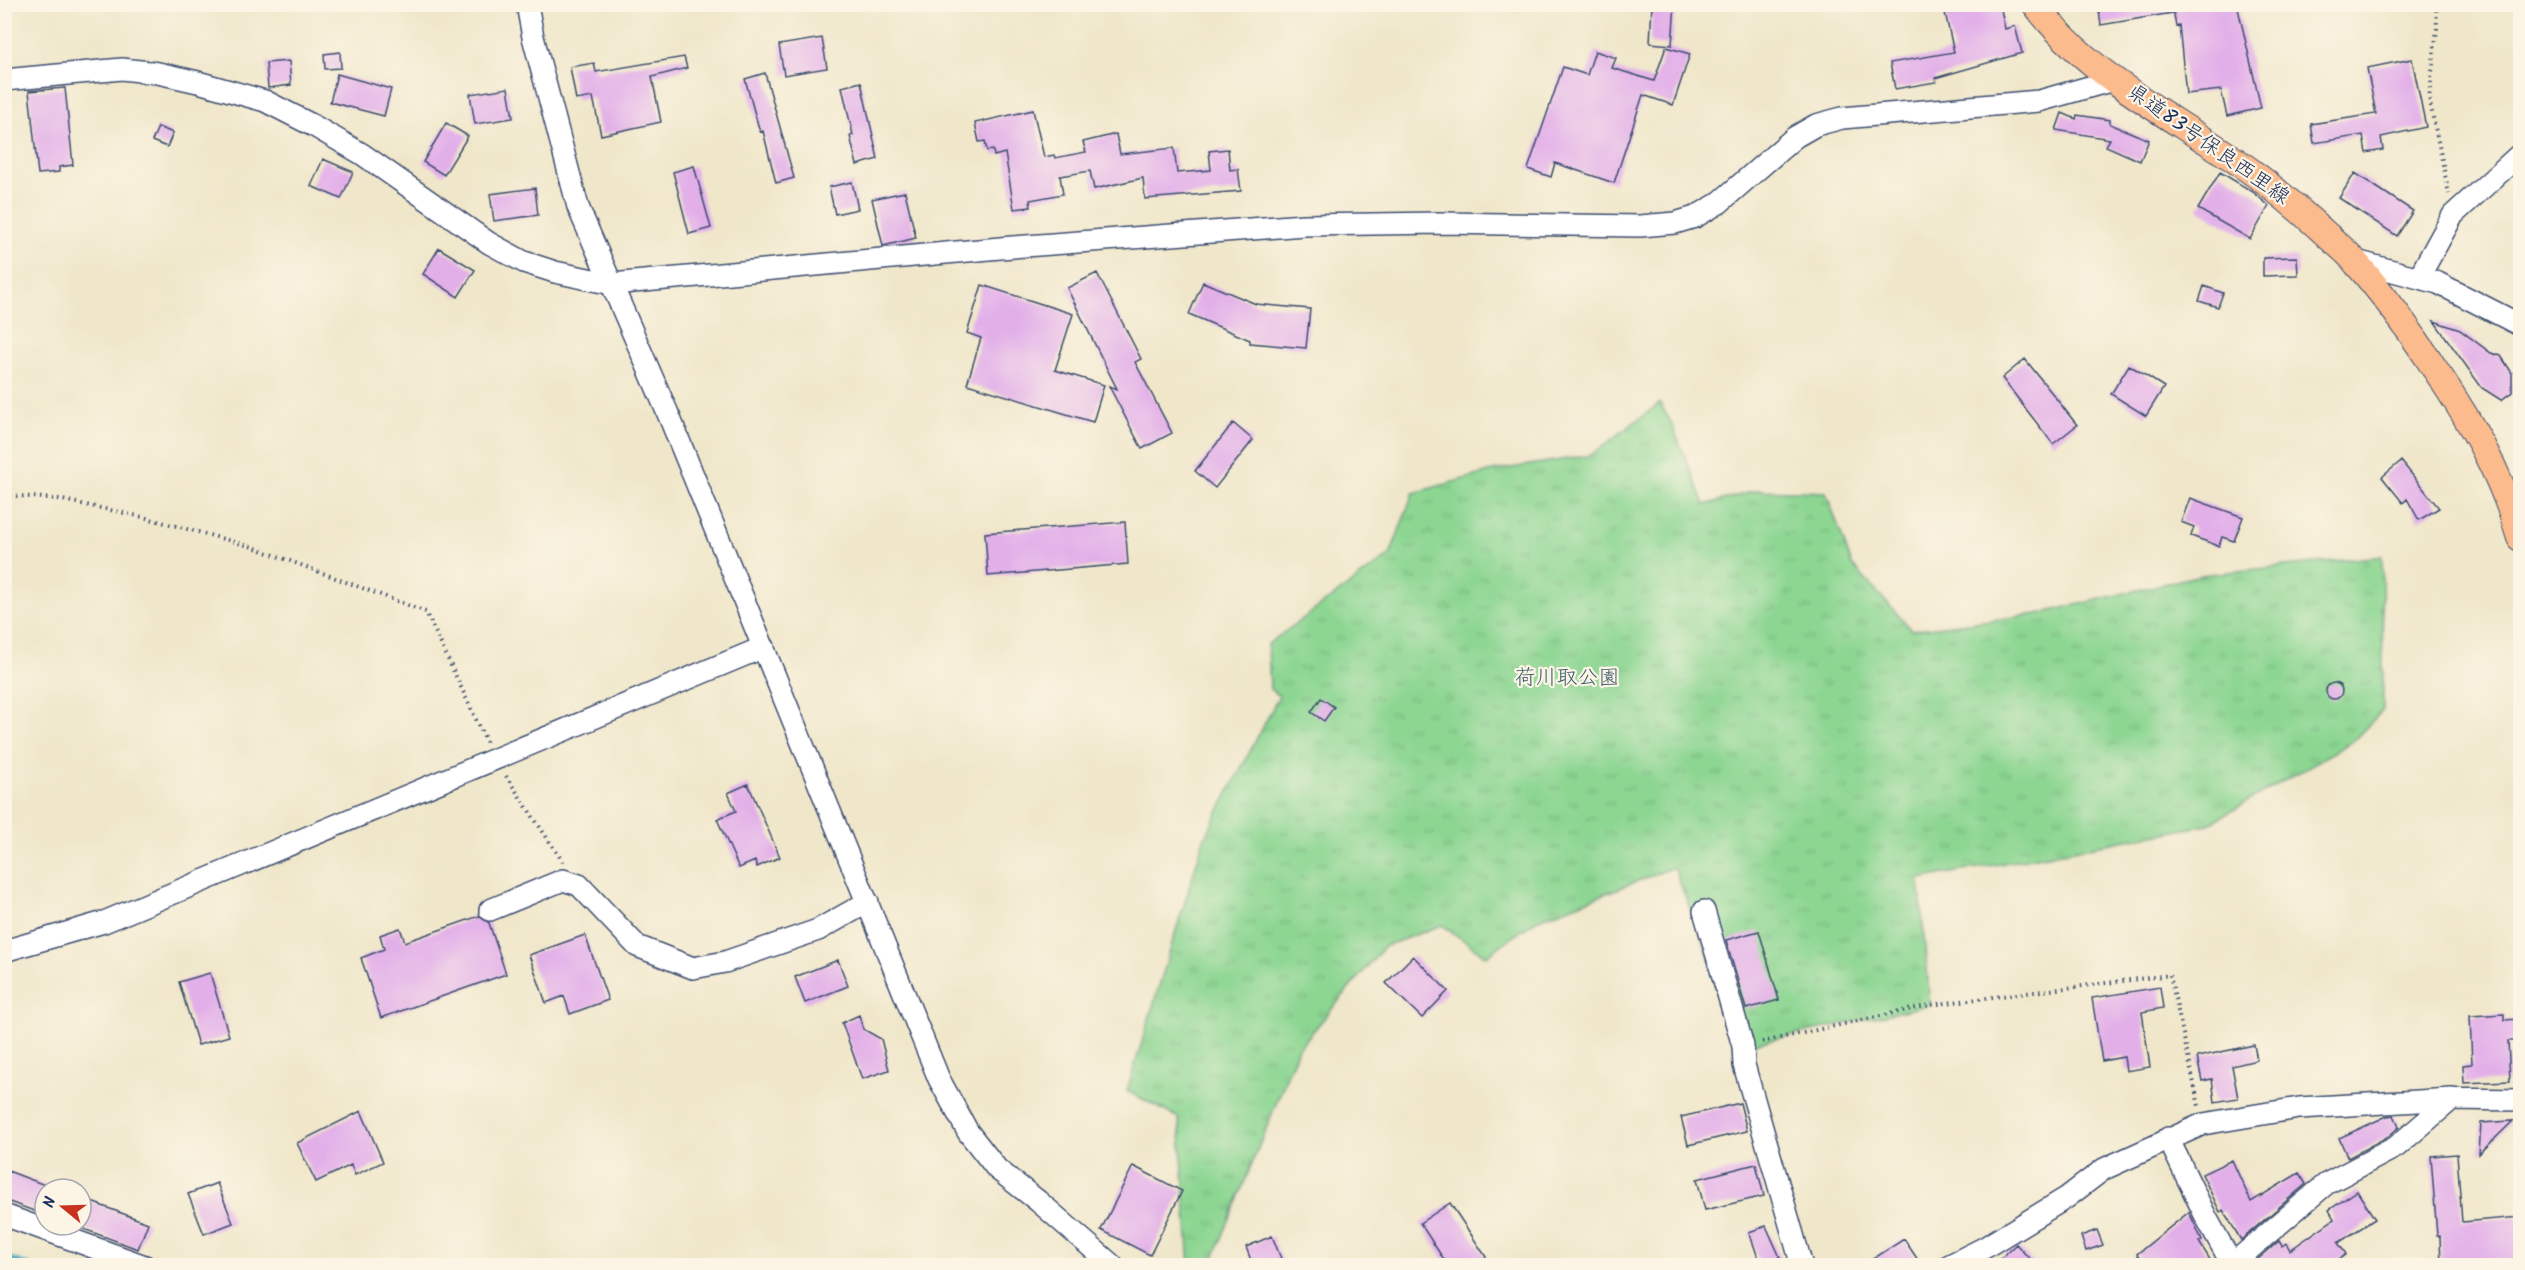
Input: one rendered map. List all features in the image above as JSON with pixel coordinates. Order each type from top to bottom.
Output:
[{"type":"main road","name":"県道83号保良西里線","points":[[2035,4],[2087,60],[2242,165],[2279,193],[2355,261],[2412,334],[2490,456],[2513,512],[2520,538]]},
{"type":"street","points":[[527,4],[532,37],[578,207],[669,416],[939,1078],[968,1132],[997,1169],[1113,1266]]},
{"type":"street","points":[[4,80],[122,69],[158,73],[265,101],[315,126],[362,154],[463,226],[507,252],[555,272],[612,284],[1000,248],[1304,225],[1442,223],[1640,226],[1675,223],[1695,217],[1719,203],[1795,137],[1816,125],[1842,118],[2039,101],[2114,80]]},
{"type":"street","points":[[2419,277],[2453,215],[2520,154]]},
{"type":"street","points":[[2355,261],[2438,283],[2520,325]]},
{"type":"street","points":[[4,951],[104,922],[764,647]]},
{"type":"street","points":[[490,910],[563,880],[579,885],[637,946],[693,968],[725,962],[808,934],[868,902]]},
{"type":"street","points":[[1704,911],[1743,1046],[1744,1065],[1802,1266]]},
{"type":"street","points":[[2169,1138],[2206,1217],[2232,1265],[2326,1184],[2396,1147],[2452,1099]]},
{"type":"street","points":[[1948,1266],[1984,1248],[2066,1198],[2104,1169],[2203,1124],[2299,1108],[2452,1099],[2520,1100]]},
{"type":"street","points":[[4,1215],[145,1266]]},
{"type":"path","points":[[2436,4],[2437,28],[2429,98],[2453,215]]},
{"type":"path","points":[[4,495],[58,499],[143,517],[253,547],[426,612],[495,759],[524,806],[579,885]]},
{"type":"path","points":[[1743,1046],[1930,1005],[2170,975],[2203,1124]]},
{"type":"green space","name":"荷川取公園","points":[[1660,403],[1671,423],[1705,505],[1758,490],[1826,492],[1852,565],[1912,630],[2038,614],[2201,575],[2382,556],[2383,710],[2353,741],[2207,825],[1919,879],[1930,1005],[1743,1046],[1674,867],[1536,920],[1486,956],[1442,925],[1385,946],[1298,1049],[1211,1265],[1190,1265],[1179,1118],[1127,1091],[1204,839],[1279,696],[1270,689],[1268,644],[1390,555],[1413,493],[1493,471],[1591,455]]},
{"type":"building","points":[[1652,4],[1675,4],[1672,45],[1650,43]]},
{"type":"building","points":[[1943,4],[2000,4],[2005,29],[2015,26],[2022,53],[1935,78],[1936,82],[1895,89],[1890,63],[1954,52]]},
{"type":"building","points":[[2098,4],[2172,4],[2172,13],[2101,25]]},
{"type":"building","points":[[2172,4],[2237,4],[2261,108],[2227,116],[2221,90],[2186,94],[2179,25],[2176,26]]},
{"type":"building","points":[[822,38],[827,68],[784,75],[779,45]]},
{"type":"building","points":[[1666,47],[1690,54],[1673,105],[1643,95],[1614,183],[1555,163],[1551,177],[1528,169],[1563,67],[1587,75],[1595,51],[1616,58],[1612,68],[1654,81]]},
{"type":"building","points":[[340,52],[341,68],[325,69],[324,54]]},
{"type":"building","points":[[684,57],[687,68],[652,77],[661,122],[601,135],[593,97],[576,100],[570,67],[594,63],[596,72]]},
{"type":"building","points":[[2412,59],[2426,127],[2381,137],[2383,150],[2366,153],[2363,135],[2314,143],[2311,124],[2376,114],[2367,68]]},
{"type":"building","points":[[289,61],[291,85],[268,88],[266,63]]},
{"type":"building","points":[[765,73],[794,178],[776,183],[763,131],[760,132],[745,79]]},
{"type":"building","points":[[337,74],[391,89],[384,116],[330,102]]},
{"type":"building","points":[[861,82],[878,159],[857,165],[842,87]]},
{"type":"building","points":[[65,88],[73,165],[59,167],[59,172],[38,174],[29,91]]},
{"type":"building","points":[[508,88],[513,118],[475,124],[470,94]]},
{"type":"building","points":[[1033,110],[1044,157],[1054,155],[1055,158],[1086,152],[1083,142],[1116,134],[1120,154],[1174,148],[1177,173],[1211,170],[1209,151],[1228,149],[1230,170],[1238,169],[1241,191],[1145,199],[1143,178],[1094,189],[1090,171],[1060,176],[1063,194],[1030,200],[1031,207],[1014,209],[1005,153],[994,156],[993,150],[987,151],[985,141],[979,142],[975,123]]},
{"type":"building","points":[[2062,113],[2076,119],[2077,115],[2110,120],[2110,124],[2149,140],[2140,161],[2106,146],[2110,139],[2056,130]]},
{"type":"building","points":[[446,123],[468,136],[444,175],[423,162]]},
{"type":"building","points":[[158,127],[173,133],[167,147],[152,141]]},
{"type":"building","points":[[323,159],[353,172],[341,199],[311,186]]},
{"type":"building","points":[[694,166],[711,228],[689,234],[673,172]]},
{"type":"building","points":[[2220,172],[2253,192],[2269,206],[2250,239],[2198,209]]},
{"type":"building","points":[[2355,173],[2413,211],[2397,236],[2339,198]]},
{"type":"building","points":[[852,182],[858,209],[835,214],[829,187]]},
{"type":"building","points":[[535,188],[538,215],[494,221],[490,194]]},
{"type":"building","points":[[905,192],[916,238],[883,246],[872,199]]},
{"type":"building","points":[[439,248],[475,270],[458,297],[423,274]]},
{"type":"building","points":[[2297,257],[2298,275],[2263,276],[2263,258]]},
{"type":"building","points":[[1097,273],[1141,359],[1135,362],[1172,433],[1142,449],[1109,386],[1117,389],[1067,288]]},
{"type":"building","points":[[1203,282],[1256,304],[1310,309],[1306,348],[1250,343],[1250,340],[1189,314]]},
{"type":"building","points":[[982,285],[1073,314],[1055,370],[1104,385],[1093,422],[967,384],[981,338],[967,333]]},
{"type":"building","points":[[2204,286],[2223,293],[2218,307],[2199,301]]},
{"type":"building","points":[[2434,321],[2460,330],[2491,353],[2501,356],[2512,373],[2512,392],[2501,400],[2482,388]]},
{"type":"building","points":[[2025,359],[2077,425],[2053,444],[2002,378]]},
{"type":"building","points":[[2129,365],[2164,387],[2146,416],[2111,394]]},
{"type":"building","points":[[1233,423],[1253,440],[1215,488],[1195,471]]},
{"type":"building","points":[[2401,461],[2439,508],[2419,520],[2407,499],[2403,503],[2382,477]]},
{"type":"building","points":[[2190,498],[2243,517],[2234,541],[2222,537],[2219,546],[2191,536],[2194,527],[2181,522]]},
{"type":"building","points":[[1125,522],[1128,564],[988,576],[985,533]]},
{"type":"building","points":[[2331,683],[2337,683],[2342,691],[2340,697],[2331,699],[2326,694],[2326,688]]},
{"type":"building","points":[[1321,698],[1334,707],[1324,721],[1311,712]]},
{"type":"building","points":[[748,784],[780,857],[757,867],[755,861],[739,868],[717,819],[736,811],[728,793]]},
{"type":"building","points":[[479,916],[489,923],[506,974],[381,1018],[361,958],[384,949],[380,935],[400,928],[405,942]]},
{"type":"building","points":[[1759,931],[1779,1000],[1746,1009],[1726,940]]},
{"type":"building","points":[[585,935],[608,1000],[570,1014],[564,996],[546,1003],[529,955]]},
{"type":"building","points":[[1413,956],[1448,991],[1422,1018],[1386,983]]},
{"type":"building","points":[[838,960],[848,986],[805,1003],[795,977]]},
{"type":"building","points":[[210,973],[229,1036],[198,1045],[179,982]]},
{"type":"building","points":[[2160,987],[2163,1008],[2142,1012],[2150,1067],[2126,1071],[2124,1057],[2102,1061],[2092,998]]},
{"type":"building","points":[[2504,1014],[2504,1020],[2520,1019],[2520,1041],[2508,1041],[2510,1081],[2464,1083],[2463,1065],[2472,1064],[2470,1016]]},
{"type":"building","points":[[859,1015],[863,1029],[881,1039],[889,1070],[862,1079],[842,1023]]},
{"type":"building","points":[[2254,1045],[2257,1060],[2232,1066],[2238,1098],[2215,1102],[2212,1079],[2202,1081],[2197,1057]]},
{"type":"building","points":[[1740,1103],[1747,1131],[1688,1145],[1681,1117]]},
{"type":"building","points":[[361,1111],[383,1162],[355,1175],[351,1165],[316,1182],[297,1143]]},
{"type":"building","points":[[2394,1115],[2399,1127],[2389,1136],[2348,1158],[2339,1138]]},
{"type":"building","points":[[2513,1121],[2479,1154],[2481,1123]]},
{"type":"building","points":[[2457,1154],[2462,1222],[2520,1217],[2520,1266],[2441,1266],[2431,1156]]},
{"type":"building","points":[[2232,1160],[2251,1202],[2299,1173],[2306,1184],[2241,1240],[2223,1210],[2220,1212],[2202,1174]]},
{"type":"building","points":[[1756,1164],[1764,1196],[1705,1210],[1697,1179]]},
{"type":"building","points":[[1133,1166],[1182,1191],[1150,1255],[1101,1230]]},
{"type":"building","points":[[8,1171],[33,1180],[33,1211],[4,1200],[4,1181]]},
{"type":"building","points":[[217,1183],[233,1223],[204,1234],[188,1194]]},
{"type":"building","points":[[2357,1191],[2375,1219],[2338,1243],[2346,1254],[2330,1266],[2259,1266],[2256,1261],[2279,1241],[2282,1246],[2286,1243],[2290,1250],[2334,1219],[2329,1210]]},
{"type":"building","points":[[93,1202],[148,1223],[138,1249],[93,1232]]},
{"type":"building","points":[[1450,1203],[1492,1266],[1448,1266],[1420,1223]]},
{"type":"building","points":[[2189,1212],[2202,1240],[2199,1242],[2214,1266],[2146,1266],[2137,1254]]},
{"type":"building","points":[[1766,1226],[1784,1266],[1761,1266],[1749,1232]]},
{"type":"building","points":[[2097,1230],[2103,1245],[2086,1251],[2081,1236]]},
{"type":"building","points":[[1272,1236],[1284,1266],[1253,1266],[1246,1247]]},
{"type":"building","points":[[1904,1239],[1918,1260],[1909,1266],[1862,1266]]},
{"type":"building","points":[[2016,1244],[2036,1266],[1993,1266]]},
{"type":"waterway","points":[[4,1257],[28,1266]]}]
